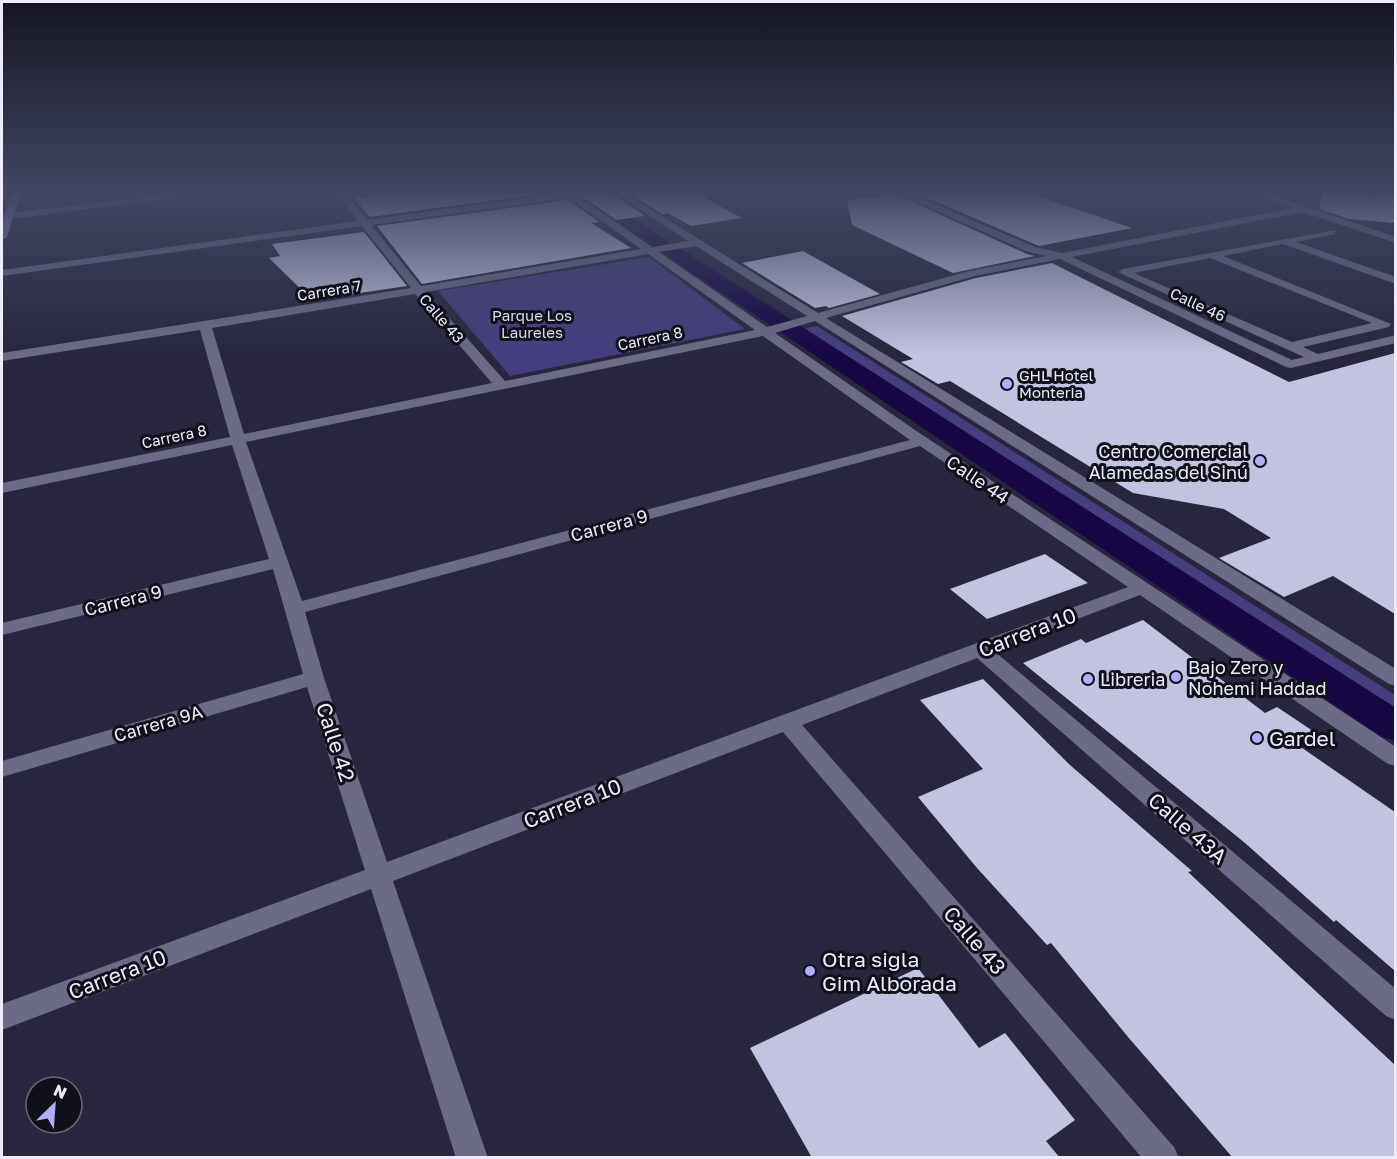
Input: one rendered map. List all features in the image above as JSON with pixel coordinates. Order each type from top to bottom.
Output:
[{"type":"street","points":[[2,273],[197,246]]},
{"type":"street","name":"Calle 43","points":[[383,246],[502,386]]},
{"type":"street","name":"Calle 44","points":[[651,246],[772,330],[922,441],[1395,758]]},
{"type":"street","name":"Carrera 7","points":[[2,357],[205,326],[679,246]]},
{"type":"street","points":[[701,246],[811,319],[1395,680]]},
{"type":"street","name":"Calle 46","points":[[1023,246],[1059,255],[1291,364],[1317,358]]},
{"type":"street","name":"Calle 46","points":[[1053,246],[1059,255]]},
{"type":"street","name":"Carrera 8","points":[[2,488],[772,330],[973,273],[1106,246]]},
{"type":"street","points":[[1257,246],[1123,272],[1317,358],[1395,339]]},
{"type":"street","points":[[1298,246],[1395,281]]},
{"type":"street","points":[[1321,246],[1395,273]]},
{"type":"street","points":[[1211,255],[1390,323]]},
{"type":"street","points":[[1291,346],[1390,323]]},
{"type":"street","name":"Calle 42","points":[[205,326],[238,440],[295,609],[314,678],[472,1158]]},
{"type":"street","name":"Carrera 9","points":[[295,609],[922,441]]},
{"type":"street","name":"Carrera 9","points":[[2,629],[279,562]]},
{"type":"street","name":"Carrera 10","points":[[2,1017],[1143,588]]},
{"type":"street","name":"Calle 43A","points":[[980,650],[1395,1007]]},
{"type":"street","name":"Carrera 9A","points":[[2,769],[314,678]]},
{"type":"street","name":"Calle 43","points":[[787,722],[1162,1158]]},
{"type":"green space","name":"Parque Los Laureles","points":[[649,257],[745,329],[510,376],[438,291]]},
{"type":"green space","points":[[817,326],[1395,695],[1395,739],[784,333]]},
{"type":"building","points":[[273,246],[375,246],[407,286],[312,300],[269,258],[280,256]]},
{"type":"building","points":[[393,246],[628,246],[631,248],[422,284]]},
{"type":"building","points":[[896,246],[1010,246],[1035,256],[953,273]]},
{"type":"building","points":[[803,251],[880,294],[829,308],[826,306],[815,308],[742,263]]},
{"type":"building","name":"Centro Comercial Alamedas del Sinú","points":[[1052,263],[1289,382],[1395,353],[1395,614],[1333,576],[1284,597],[1219,558],[1271,538],[1224,509],[1133,493],[950,381],[938,384],[901,362],[913,359],[842,316],[976,278]]},
{"type":"building","points":[[1045,554],[1088,583],[987,619],[950,589]]},
{"type":"building","points":[[1143,620],[1265,713],[1277,707],[1313,731],[1292,741],[1395,812],[1395,971],[1336,920],[1334,922],[1245,843],[1023,663],[1081,639],[1086,643]]},
{"type":"building","points":[[983,679],[1070,765],[1192,871],[1188,872],[1395,1065],[1395,1158],[1233,1158],[1128,1037],[1051,943],[1047,945],[977,868],[918,797],[983,769],[920,700]]},
{"type":"building","points":[[918,968],[979,1048],[1005,1033],[1075,1120],[1046,1141],[1060,1158],[812,1158],[750,1048]]},
{"type":"waterway","points":[[662,246],[1396,727]]},
{"type":"place","name":"GHL Hotel Monteria","points":[[1007,384]]},
{"type":"place","name":"Centro Comercial Alamedas del Sinú","points":[[1260,461]]},
{"type":"place","name":"Bajo Zero y Nohemi Haddad","points":[[1176,677]]},
{"type":"place","name":"Libreria","points":[[1088,679]]},
{"type":"place","name":"Gardel","points":[[1257,738]]},
{"type":"place","name":"Otra sigla Gim Alborada","points":[[810,971]]}]
